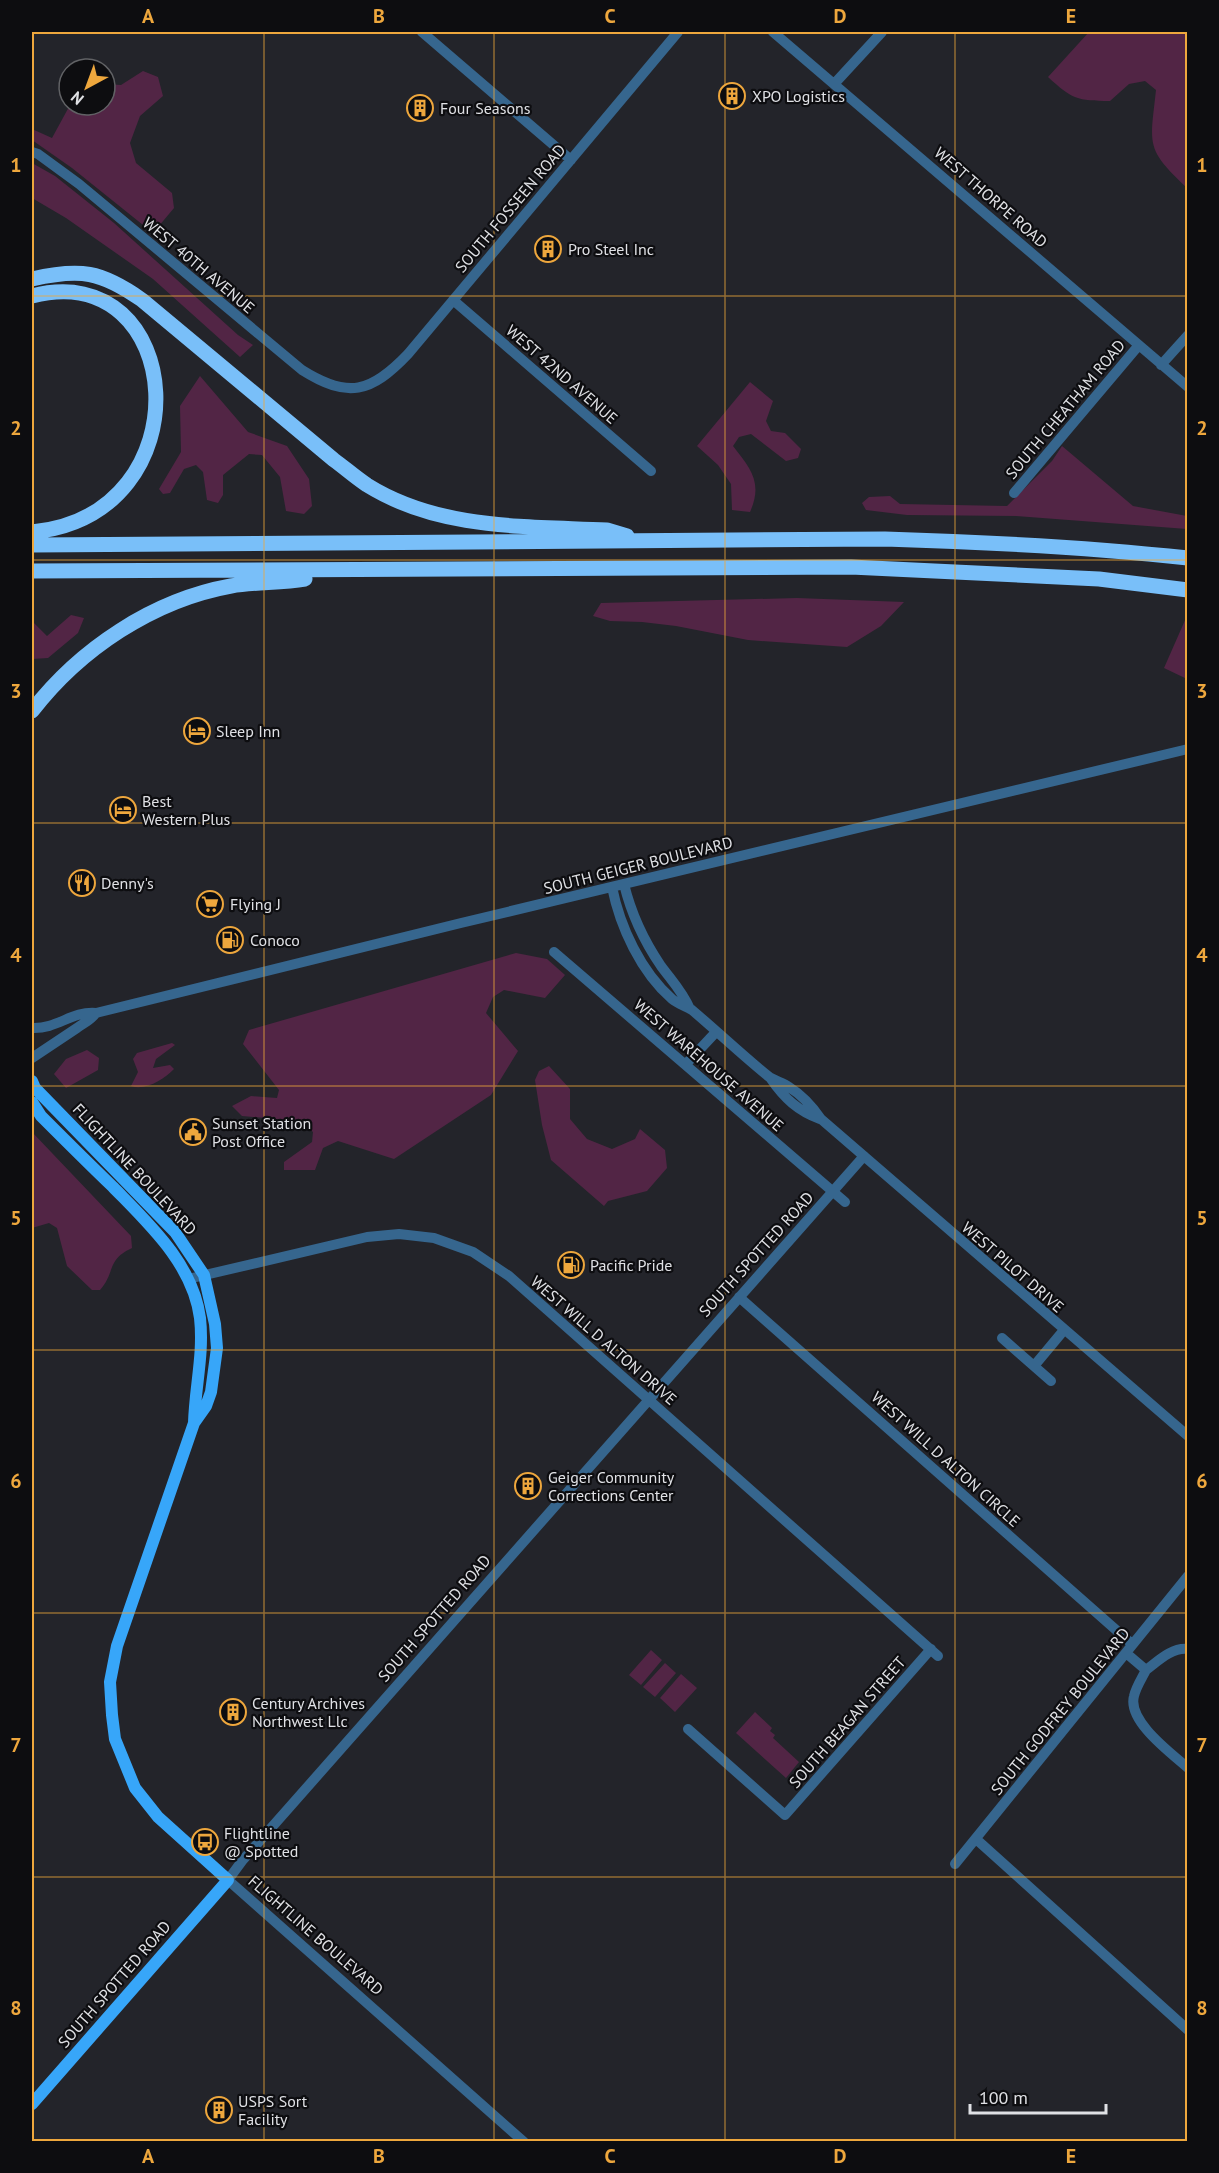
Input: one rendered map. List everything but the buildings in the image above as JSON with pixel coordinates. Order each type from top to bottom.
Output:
[{"type":"highway","points":[[32,279],[62,273],[88,274],[121,285],[334,460],[367,485],[398,501],[437,515],[468,522],[607,530],[642,541]]},
{"type":"highway","points":[[32,296],[46,292],[80,294],[109,304],[124,316],[135,328],[151,359],[155,376],[156,409],[153,430],[141,463],[114,498],[98,511],[76,521],[32,532]]},
{"type":"highway","points":[[32,545],[885,539],[989,542],[1130,551],[1188,558]]},
{"type":"highway","points":[[32,571],[850,567],[1099,579],[1188,590]]},
{"type":"highway","points":[[32,711],[58,680],[84,656],[139,619],[167,606],[230,586],[303,580],[342,570]]},
{"type":"main road","name":"FLIGHTLINE BOULEVARD","points":[[32,1081],[35,1088],[175,1232],[204,1275],[215,1324],[217,1348],[211,1392],[206,1406],[194,1423],[117,1646],[110,1683],[115,1739],[135,1788],[158,1817],[228,1880]]},
{"type":"main road","name":"FLIGHTLINE BOULEVARD","points":[[32,1102],[60,1135],[147,1222],[171,1251],[188,1279],[200,1315],[202,1342],[194,1397],[194,1423]]},
{"type":"main road","name":"SOUTH SPOTTED ROAD","points":[[32,2104],[228,1880]]},
{"type":"street","points":[[422,32],[571,160]]},
{"type":"street","name":"SOUTH FOSSEEN ROAD","points":[[353,389],[380,379],[398,364],[678,32]]},
{"type":"street","name":"WEST THORPE ROAD","points":[[773,32],[1188,387]]},
{"type":"street","points":[[835,83],[882,32]]},
{"type":"street","name":"WEST 40TH AVENUE","points":[[32,152],[79,184],[302,370],[328,385],[341,389],[353,389]]},
{"type":"street","name":"WEST 42ND AVENUE","points":[[453,300],[651,471]]},
{"type":"street","points":[[1161,364],[1188,335]]},
{"type":"street","name":"SOUTH CHEATHAM ROAD","points":[[1014,493],[1139,345]]},
{"type":"street","name":"SOUTH GEIGER BOULEVARD","points":[[32,1028],[54,1026],[83,1012],[96,1013],[307,960],[1188,749]]},
{"type":"street","name":"WEST PILOT DRIVE","points":[[624,884],[646,942],[663,969],[683,993],[690,1009]]},
{"type":"street","name":"WEST PILOT DRIVE","points":[[612,887],[624,927],[641,960],[673,999],[690,1009],[771,1078],[788,1086],[812,1106],[820,1119],[1188,1436]]},
{"type":"street","name":"WEST WAREHOUSE AVENUE","points":[[554,952],[845,1202]]},
{"type":"street","name":"SOUTH GEIGER BOULEVARD","points":[[32,1058],[89,1022],[96,1013]]},
{"type":"street","points":[[686,1065],[716,1032]]},
{"type":"street","name":"SOUTH SPOTTED ROAD","points":[[228,1880],[648,1399],[864,1156]]},
{"type":"street","name":"WEST WILL D ALTON DRIVE","points":[[188,1279],[367,1237],[399,1234],[434,1239],[472,1252],[509,1276],[935,1653]]},
{"type":"street","name":"WEST WILL D ALTON CIRCLE","points":[[739,1297],[1129,1648],[1146,1670]]},
{"type":"street","points":[[1034,1366],[1064,1330]]},
{"type":"street","points":[[1002,1338],[1051,1381]]},
{"type":"street","name":"SOUTH GODFREY BOULEVARD","points":[[955,1864],[1188,1576]]},
{"type":"street","points":[[1188,1649],[1180,1648],[1146,1670],[1133,1698],[1137,1718],[1152,1736],[1188,1768]]},
{"type":"street","name":"SOUTH BEAGAN STREET","points":[[688,1729],[785,1815],[935,1653]]},
{"type":"street","points":[[976,1839],[1188,2030]]},
{"type":"street","name":"FLIGHTLINE BOULEVARD","points":[[228,1880],[524,2142]]},
{"type":"shaded area","points":[[1089,32],[1187,32],[1187,188],[1173,175],[1157,154],[1152,135],[1156,90],[1145,81],[1129,84],[1110,101],[1099,101],[1082,99],[1069,94],[1048,77]]},
{"type":"shaded area","points":[[143,71],[158,77],[163,96],[140,116],[130,143],[136,163],[172,193],[174,208],[153,233],[72,168],[32,140],[32,129],[52,138],[63,117],[117,117],[117,85],[121,85]]},
{"type":"shaded area","points":[[32,163],[55,176],[114,223],[238,335],[253,345],[240,357],[153,279],[66,218],[32,198]]},
{"type":"shaded area","points":[[200,376],[248,432],[287,446],[309,479],[312,506],[304,514],[286,511],[280,477],[262,455],[249,454],[223,475],[223,495],[218,503],[207,500],[203,472],[196,465],[184,469],[170,493],[163,494],[159,489],[181,452],[180,406]]},
{"type":"shaded area","points":[[750,382],[773,401],[766,421],[771,431],[785,433],[801,449],[798,458],[786,461],[751,434],[739,437],[733,446],[750,469],[755,484],[754,502],[750,512],[732,510],[731,484],[718,465],[697,446]]},
{"type":"shaded area","points":[[1062,446],[1133,506],[1187,516],[1187,529],[1016,516],[907,515],[866,510],[862,503],[869,497],[890,496],[900,504],[1007,506],[1052,461]]},
{"type":"shaded area","points":[[797,598],[904,602],[881,626],[847,647],[748,640],[676,626],[610,621],[593,616],[601,603]]},
{"type":"shaded area","points":[[71,615],[84,618],[78,633],[48,658],[32,659],[32,621],[47,636]]},
{"type":"shaded area","points":[[1186,618],[1188,618],[1187,679],[1164,668]]},
{"type":"shaded area","points":[[516,953],[547,959],[565,975],[545,998],[504,990],[493,997],[486,1013],[518,1051],[491,1095],[394,1159],[338,1141],[323,1148],[315,1170],[284,1170],[284,1162],[312,1142],[313,1132],[306,1126],[280,1130],[266,1118],[242,1116],[232,1106],[251,1096],[277,1098],[279,1090],[243,1044],[249,1030]]},
{"type":"shaded area","points":[[172,1043],[175,1045],[156,1059],[153,1068],[170,1065],[174,1069],[165,1077],[149,1085],[131,1086],[138,1072],[133,1059],[137,1053]]},
{"type":"shaded area","points":[[87,1050],[99,1058],[98,1070],[66,1088],[54,1074],[66,1059]]},
{"type":"shaded area","points":[[549,1066],[570,1089],[570,1119],[587,1139],[612,1149],[635,1139],[640,1129],[665,1150],[667,1168],[647,1191],[608,1201],[604,1206],[551,1160],[542,1125],[535,1080],[539,1071]]},
{"type":"shaded area","points":[[32,1132],[131,1236],[132,1248],[118,1257],[100,1290],[92,1290],[67,1266],[57,1228],[49,1223],[32,1228]]},
{"type":"shaded area","points":[[651,1650],[662,1660],[641,1685],[629,1675]]},
{"type":"shaded area","points":[[665,1663],[676,1673],[655,1697],[643,1687]]},
{"type":"shaded area","points":[[681,1674],[697,1688],[675,1712],[660,1698]]},
{"type":"shaded area","points":[[755,1712],[772,1728],[770,1731],[775,1735],[773,1738],[799,1762],[786,1778],[736,1733]]},
{"type":"place","name":"XPO Logistics","points":[[732,96]]},
{"type":"place","name":"Four Seasons","points":[[420,108]]},
{"type":"place","name":"Pro Steel Inc","points":[[548,249]]},
{"type":"place","name":"Sleep Inn","points":[[197,731]]},
{"type":"place","name":"Best Western Plus","points":[[123,810]]},
{"type":"place","name":"Denny's","points":[[82,883]]},
{"type":"place","name":"Flying J","points":[[210,904]]},
{"type":"place","name":"Conoco","points":[[230,940]]},
{"type":"place","name":"Sunset Station Post Office","points":[[193,1132]]},
{"type":"place","name":"Pacific Pride","points":[[571,1265]]},
{"type":"place","name":"Geiger Community Corrections Center","points":[[528,1486]]},
{"type":"place","name":"Century Archives Northwest Llc","points":[[233,1712]]},
{"type":"place","name":"Flightline @ Spotted","points":[[205,1842]]},
{"type":"place","name":"USPS Sort Facility","points":[[219,2110]]}]
